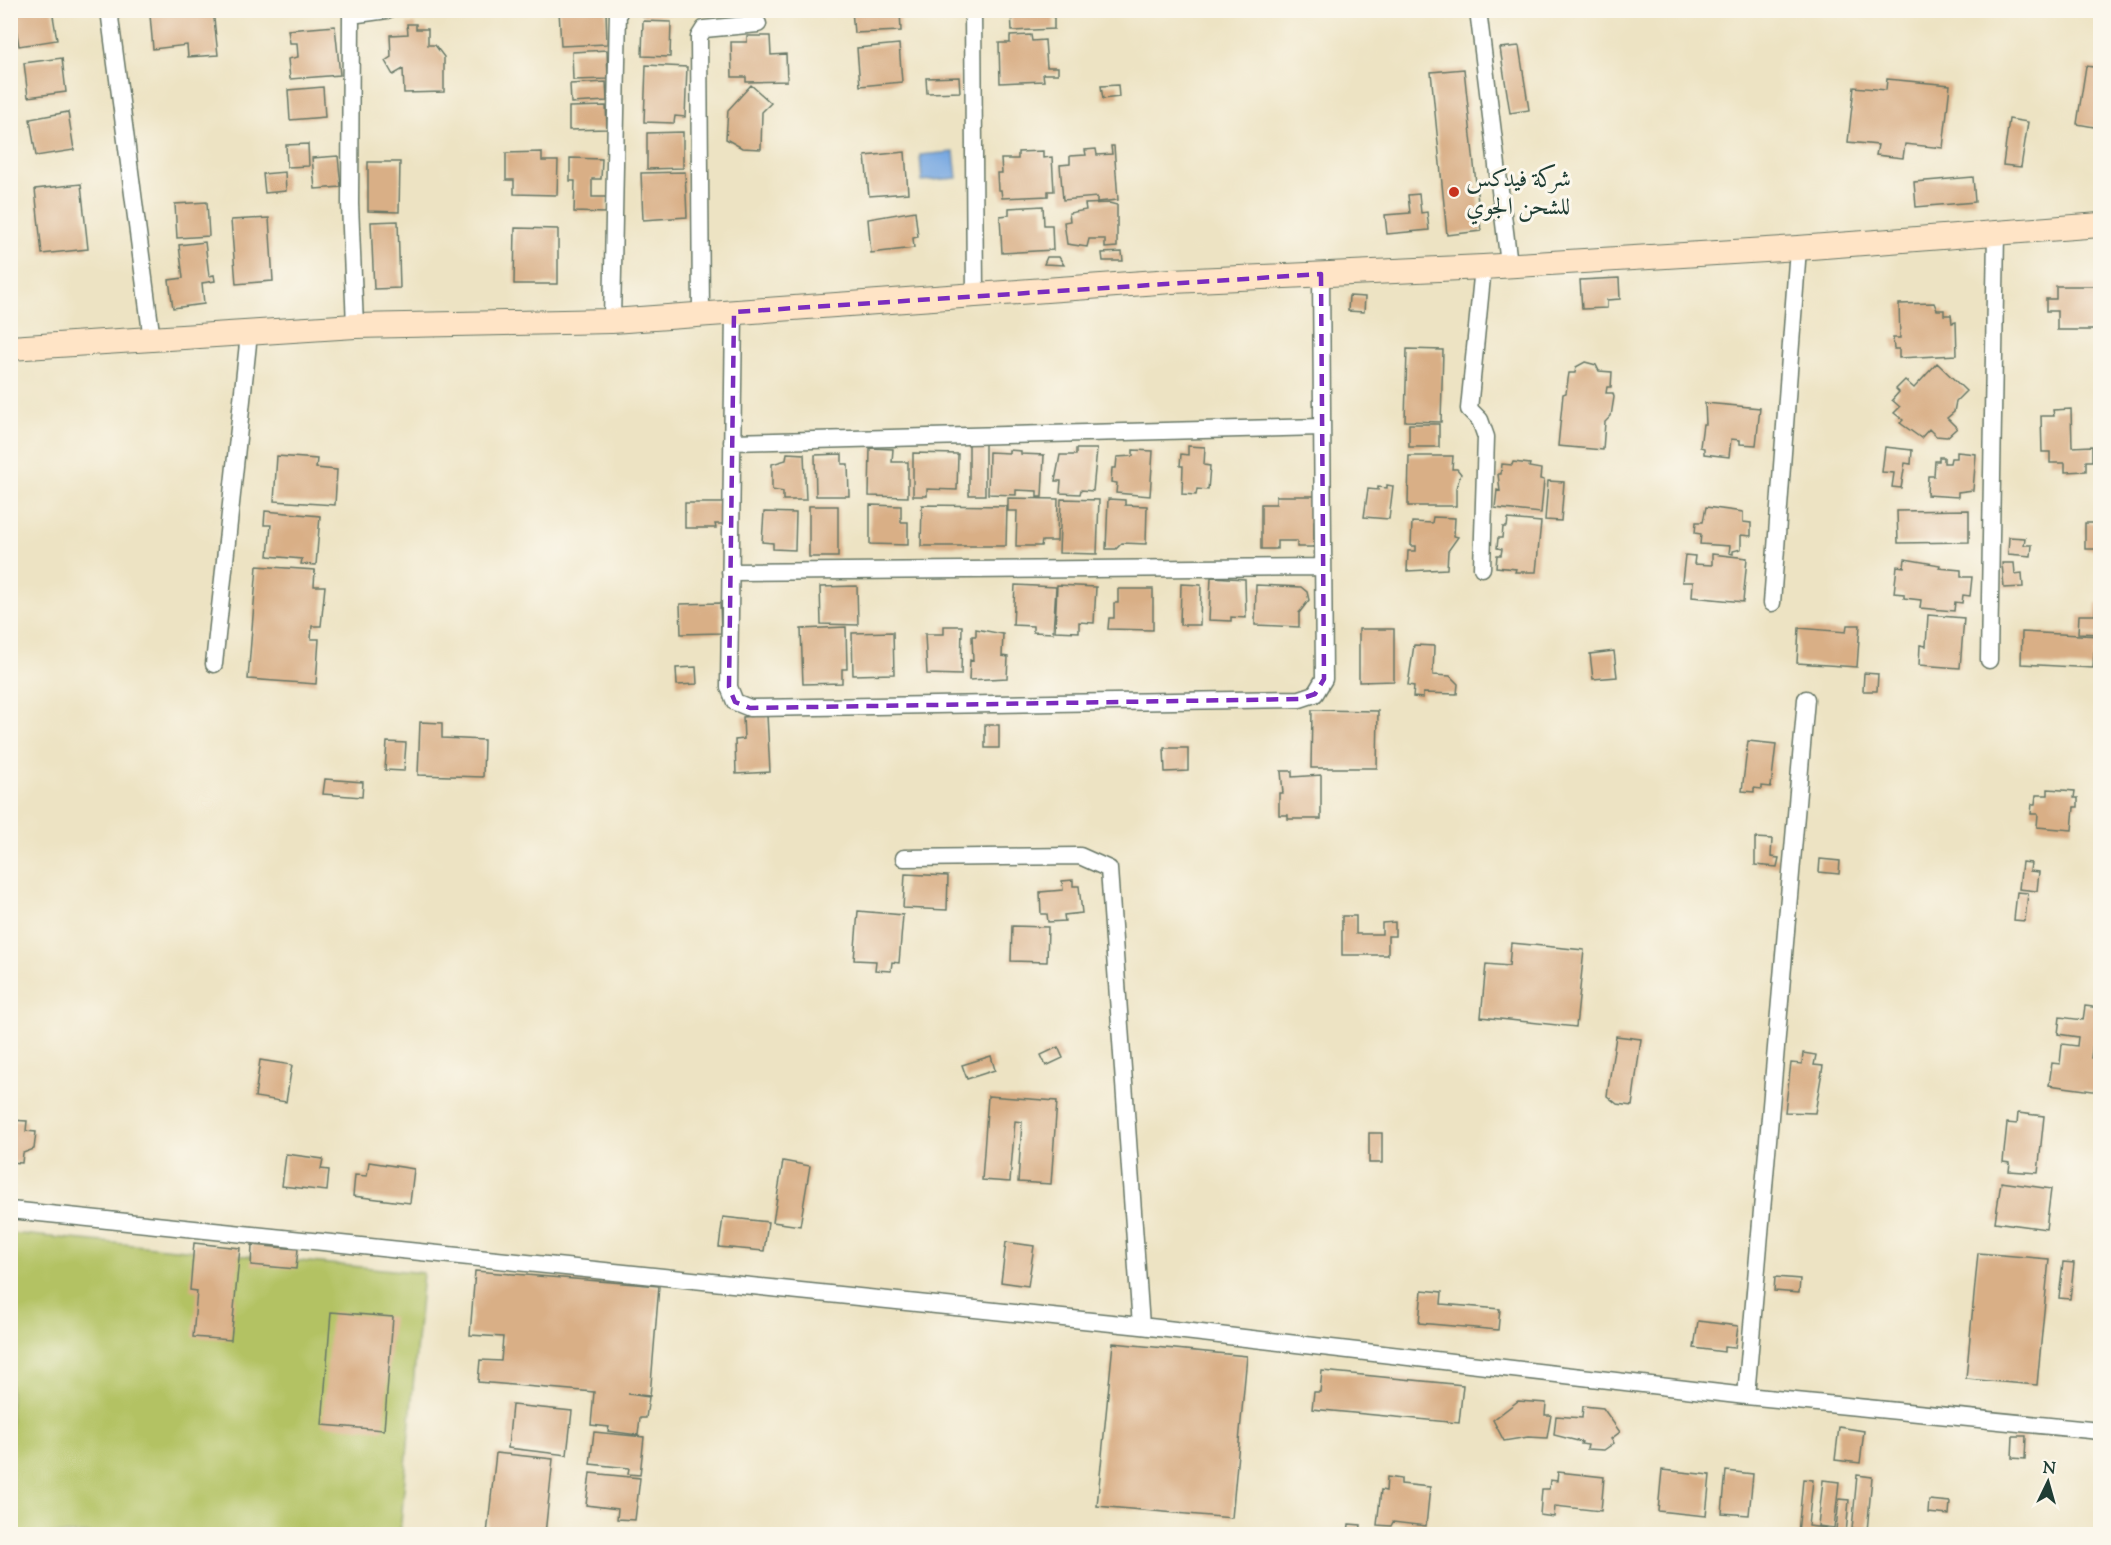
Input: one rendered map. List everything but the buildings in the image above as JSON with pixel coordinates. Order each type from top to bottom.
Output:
[{"type":"street","points":[[109,10],[152,340]]},
{"type":"street","points":[[355,326],[350,204],[351,15],[387,10]]},
{"type":"street","points":[[612,321],[618,10]]},
{"type":"street","points":[[974,10],[975,295]]},
{"type":"street","points":[[1478,10],[1509,264]]},
{"type":"street","points":[[701,314],[699,37],[704,29],[712,27],[758,24]]},
{"type":"street","points":[[10,348],[355,326],[612,321],[975,295],[1798,248],[2100,225]]},
{"type":"street","points":[[1989,660],[1996,232]]},
{"type":"street","points":[[1772,603],[1798,248]]},
{"type":"street","points":[[1482,568],[1486,437],[1480,420],[1469,409],[1469,396],[1483,267]]},
{"type":"street","points":[[734,312],[729,687],[735,702],[750,708],[1300,699],[1315,694],[1324,679],[1321,274]]},
{"type":"street","points":[[214,664],[249,333]]},
{"type":"street","points":[[732,442],[1322,428]]},
{"type":"street","points":[[730,572],[1323,567]]},
{"type":"street","points":[[1746,1396],[1806,699]]},
{"type":"street","points":[[904,858],[1080,856],[1109,869],[1141,1326]]},
{"type":"street","points":[[10,1210],[1141,1326],[1746,1396],[2100,1431]]},
{"type":"highlighted area","points":[[1321,274],[1324,679],[1315,694],[1300,699],[750,708],[735,702],[729,687],[734,312]]},
{"type":"green space","points":[[10,1233],[423,1273],[400,1534],[11,1534]]},
{"type":"water","points":[[954,152],[957,178],[922,181],[920,155]]},
{"type":"place","name":"شركة فيدكس للشحن الجوي","points":[[1454,192]]}]
